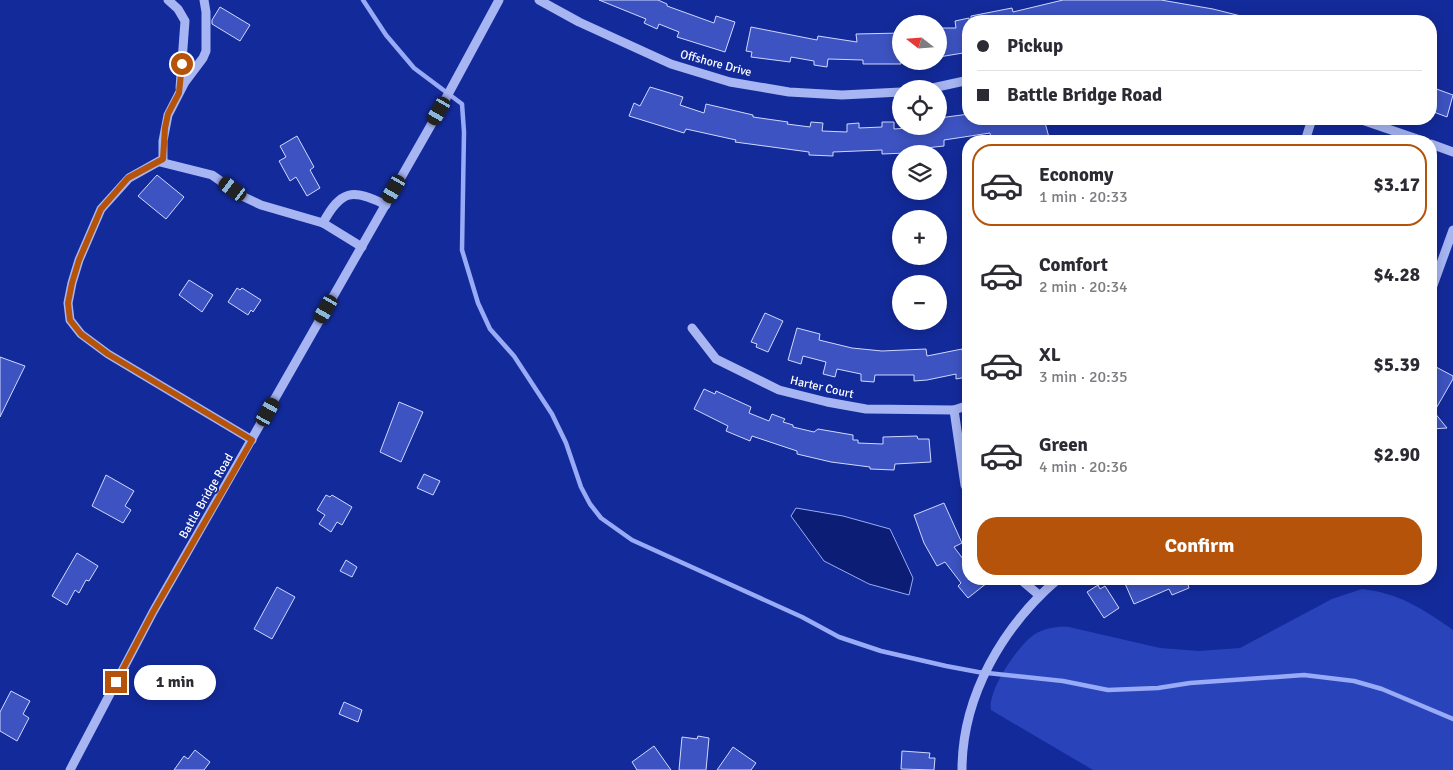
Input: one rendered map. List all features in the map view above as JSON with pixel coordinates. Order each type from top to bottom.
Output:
[{"type":"street","points":[[168,0],[178,9],[185,21],[179,93]]},
{"type":"street","points":[[160,162],[164,154],[168,114],[179,93],[203,58],[206,50],[206,12],[204,0]]},
{"type":"street","name":"Battle Bridge Road","points":[[70,770],[153,612],[386,205],[500,0]]},
{"type":"street","name":"Offshore Drive","points":[[539,0],[580,22],[671,64],[730,82],[789,92],[842,95],[892,92]]},
{"type":"street","points":[[947,85],[962,82]]},
{"type":"street","points":[[1376,125],[1405,135]]},
{"type":"street","points":[[1437,146],[1453,152]]},
{"type":"street","points":[[252,440],[108,354],[81,334],[70,320],[68,303],[72,283],[79,260],[101,209],[128,178],[160,162],[212,175],[242,196],[261,205],[322,223],[362,247]]},
{"type":"street","points":[[322,223],[335,203],[348,194],[362,194],[386,205]]},
{"type":"street","points":[[1437,274],[1453,230]]},
{"type":"street","name":"Harter Court","points":[[692,328],[716,359],[779,390],[866,409],[954,410],[962,408]]},
{"type":"street","points":[[954,410],[962,465]]},
{"type":"street","points":[[1027,585],[1039,595]]},
{"type":"street","points":[[962,770],[967,730],[985,670],[1000,646],[1039,595],[1051,585]]},
{"type":"shaded area","points":[[796,508],[843,516],[890,529],[913,578],[909,595],[869,584],[824,561],[791,516]]},
{"type":"shaded area","points":[[1362,589],[1399,598],[1431,615],[1453,630],[1453,770],[1093,770],[991,710],[994,692],[1013,657],[1028,639],[1043,630],[1069,627],[1160,648],[1199,651],[1240,648],[1332,599]]},
{"type":"building","points":[[599,0],[658,0],[667,4],[667,6],[714,23],[716,16],[735,22],[725,52],[677,37],[679,32],[659,24],[657,29],[644,23],[646,19]]},
{"type":"building","points":[[1063,0],[1161,0],[1237,15],[976,15],[1012,8],[1013,12]]},
{"type":"building","points":[[220,7],[250,25],[240,41],[212,24],[212,20]]},
{"type":"building","points":[[962,20],[962,53],[948,56],[948,28],[956,28],[955,21]]},
{"type":"building","points":[[751,27],[817,40],[818,36],[857,42],[856,34],[892,33],[892,64],[863,64],[863,60],[828,59],[827,67],[814,65],[814,61],[791,57],[790,62],[751,57],[752,52],[746,51]]},
{"type":"building","points":[[650,87],[683,97],[680,105],[704,113],[706,104],[753,115],[753,117],[788,122],[787,124],[810,127],[811,122],[823,123],[822,131],[847,132],[847,124],[859,123],[859,128],[882,127],[882,122],[892,122],[892,135],[947,135],[947,117],[962,115],[962,125],[1046,125],[1048,135],[990,135],[990,133],[962,135],[962,137],[944,140],[944,145],[892,145],[892,154],[882,154],[882,150],[833,152],[833,156],[809,155],[809,152],[735,142],[736,140],[686,129],[684,133],[629,116],[634,103],[640,106]]},
{"type":"building","points":[[1437,89],[1453,95],[1447,117],[1437,113]]},
{"type":"building","points":[[297,136],[314,167],[310,170],[320,188],[307,196],[296,177],[290,181],[279,161],[286,157],[280,146]]},
{"type":"building","points":[[157,175],[184,197],[166,219],[138,196]]},
{"type":"building","points":[[189,280],[213,295],[202,312],[179,295]]},
{"type":"building","points":[[237,288],[240,290],[242,288],[261,300],[253,312],[251,310],[248,315],[228,302]]},
{"type":"building","points":[[765,313],[783,321],[768,352],[756,347],[757,344],[751,342]]},
{"type":"building","points":[[797,328],[820,334],[819,340],[852,348],[882,351],[926,349],[927,356],[962,349],[962,378],[956,379],[956,374],[914,381],[914,375],[875,375],[874,382],[861,381],[861,374],[837,369],[835,377],[823,374],[826,362],[803,356],[801,364],[788,360]]},
{"type":"building","points":[[0,357],[25,366],[0,417]]},
{"type":"building","points":[[1437,368],[1453,376],[1437,407]]},
{"type":"building","points":[[704,389],[715,394],[716,391],[751,407],[749,413],[769,421],[772,414],[785,419],[783,422],[793,425],[793,427],[814,432],[818,429],[853,435],[853,440],[858,440],[858,443],[883,444],[883,437],[917,436],[918,439],[929,439],[931,462],[895,464],[894,470],[870,469],[870,467],[831,462],[797,454],[797,451],[752,436],[750,441],[726,431],[728,426],[694,409]]},
{"type":"building","points":[[399,402],[423,412],[401,462],[380,452]]},
{"type":"building","points":[[1437,416],[1447,428],[1437,429]]},
{"type":"building","points":[[424,474],[440,481],[433,495],[417,488]]},
{"type":"building","points":[[106,475],[134,491],[125,506],[131,510],[123,523],[92,506]]},
{"type":"building","points":[[326,495],[330,497],[332,495],[352,507],[342,525],[337,522],[331,532],[319,524],[325,515],[317,510]]},
{"type":"building","points":[[944,503],[962,543],[954,547],[962,558],[962,585],[984,585],[968,598],[958,586],[961,583],[945,562],[937,566],[924,543],[914,515]]},
{"type":"building","points":[[77,553],[98,566],[89,581],[86,580],[79,593],[75,590],[67,605],[52,596]]},
{"type":"building","points":[[346,560],[357,567],[352,577],[340,571]]},
{"type":"building","points":[[1098,585],[1100,589],[1105,586],[1119,608],[1104,618],[1087,592]]},
{"type":"building","points":[[1126,585],[1188,585],[1189,588],[1172,595],[1169,589],[1134,604]]},
{"type":"building","points":[[277,587],[295,597],[272,639],[254,629]]},
{"type":"building","points":[[11,691],[30,701],[23,714],[29,718],[17,741],[0,731],[0,712]]},
{"type":"building","points":[[344,702],[362,710],[358,722],[339,714]]},
{"type":"building","points":[[698,736],[709,738],[706,770],[679,770],[682,737],[697,739]]},
{"type":"building","points":[[654,746],[671,770],[637,770],[632,762]]},
{"type":"building","points":[[733,747],[756,763],[751,770],[717,770]]},
{"type":"building","points":[[195,750],[210,762],[204,770],[174,770],[184,756],[188,759]]},
{"type":"building","points":[[902,751],[930,753],[929,758],[935,758],[934,770],[901,769]]},
{"type":"waterway","points":[[363,0],[386,35],[414,68],[462,104],[464,132],[462,250],[478,303],[490,329],[514,356],[552,414],[566,443],[581,487],[590,504],[601,518],[632,540],[802,617],[839,637],[881,651],[946,666],[978,672],[1063,681],[1108,690],[1158,688],[1190,683],[1304,675],[1354,681],[1382,689],[1453,719]]},
{"type":"route","points":[[116,682],[153,612],[252,440],[108,354],[81,334],[70,320],[68,313],[72,283],[79,260],[101,209],[128,178],[143,169],[157,164],[163,159],[165,128],[168,114],[179,93],[182,64]]}]
